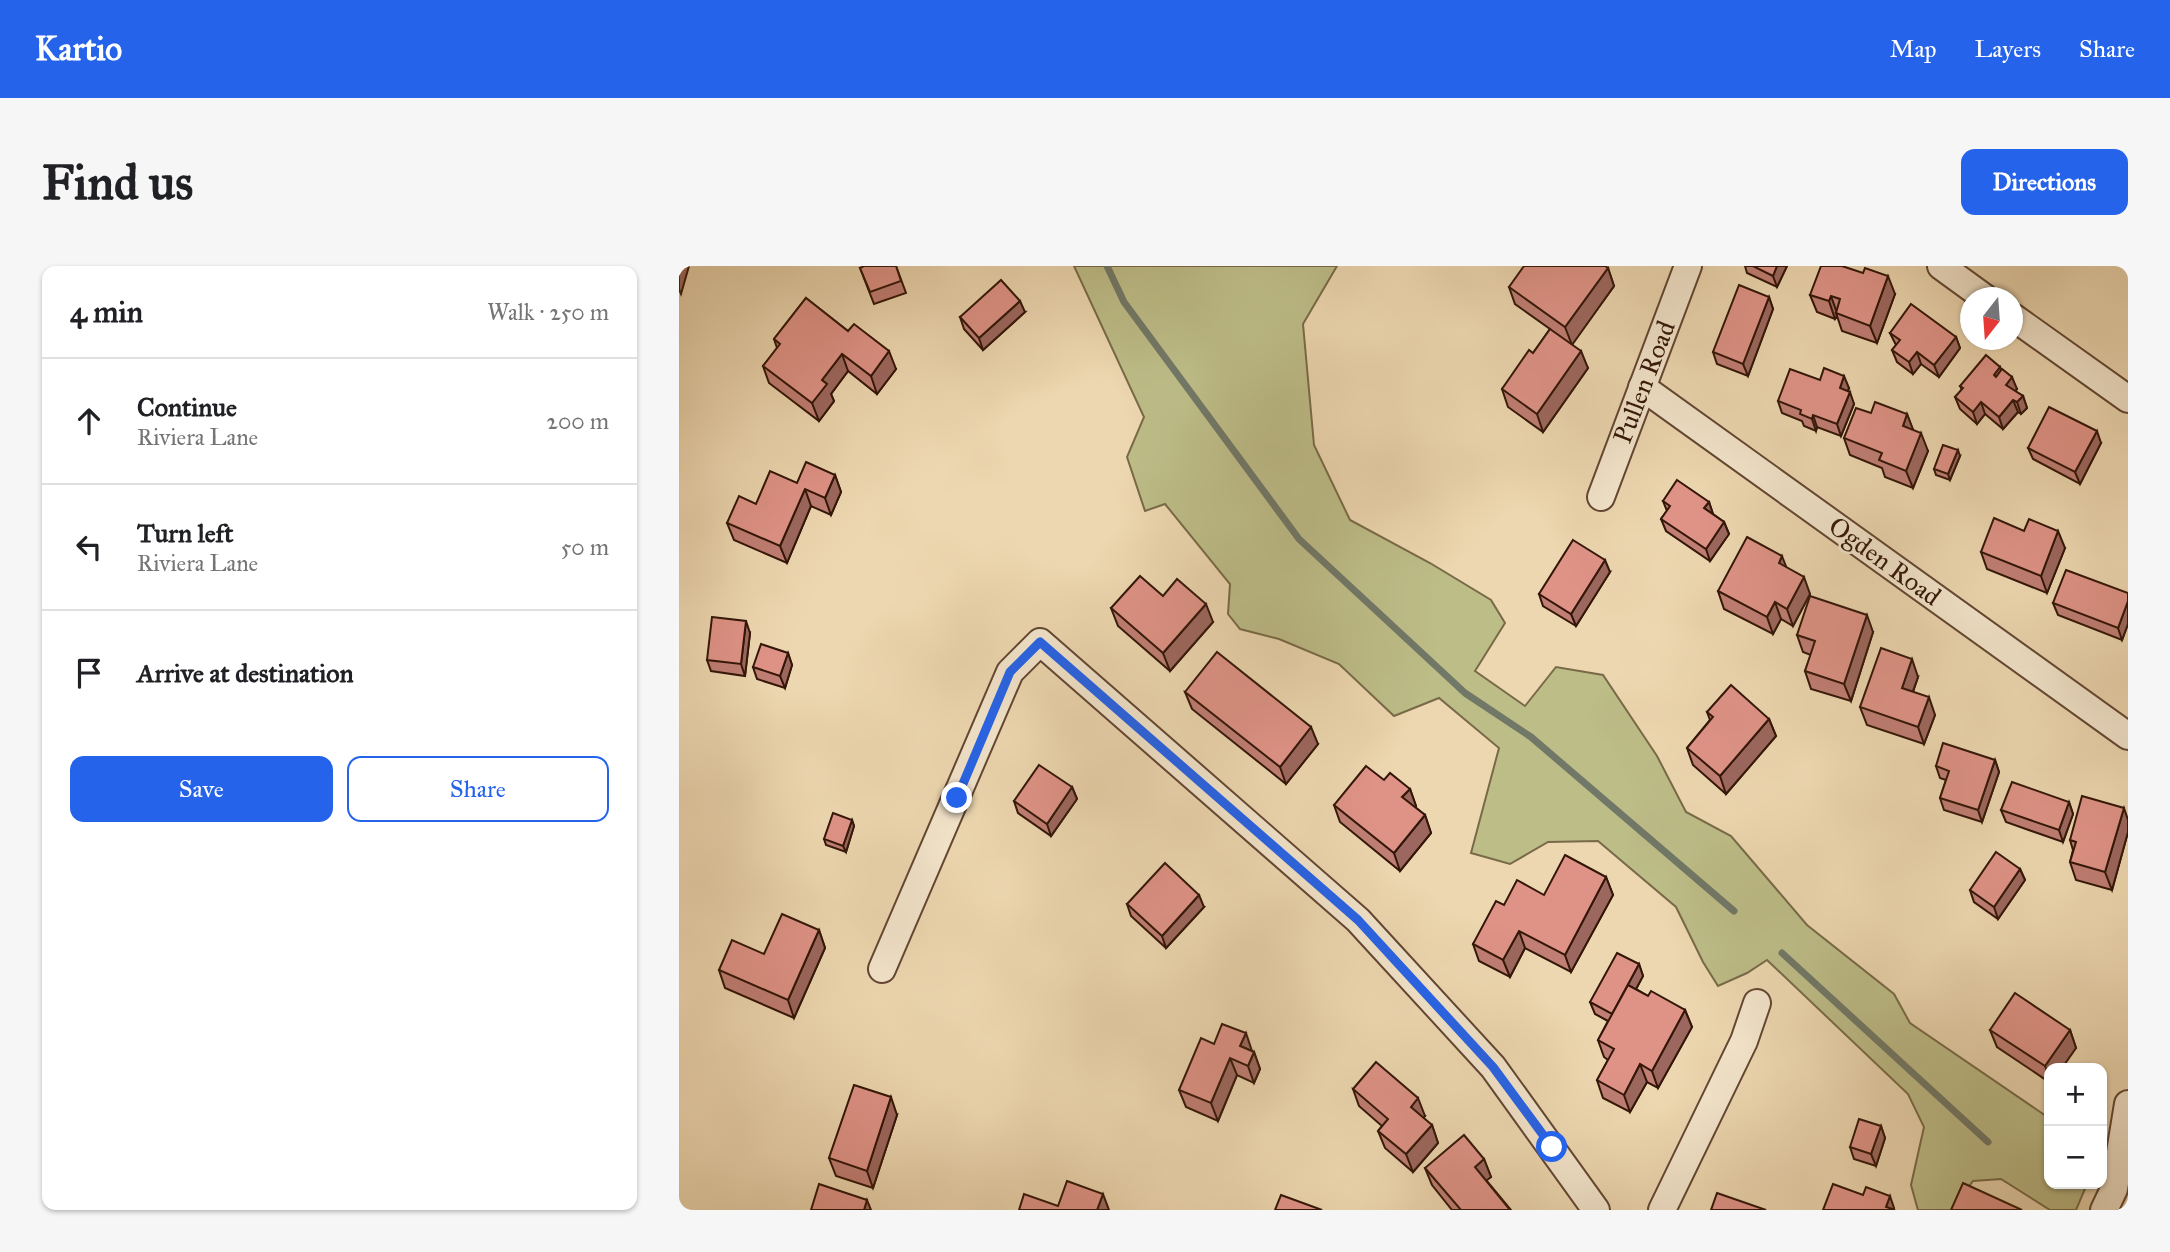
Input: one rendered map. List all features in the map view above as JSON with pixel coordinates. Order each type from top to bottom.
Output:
[{"type":"street","name":"Pullen Road","points":[[1601,498],[1688,266]]},
{"type":"street","points":[[1941,266],[1970,287]]},
{"type":"street","points":[[2023,324],[2128,399]]},
{"type":"street","name":"Ogden Road","points":[[1642,387],[2128,736]]},
{"type":"street","points":[[882,969],[1010,672],[1040,642],[1358,920],[1493,1067],[1597,1210]]},
{"type":"street","points":[[1662,1210],[1744,1041],[1757,1003]]},
{"type":"street","points":[[2104,1210],[2114,1189],[2128,1104]]},
{"type":"green space","points":[[1074,266],[1337,266],[1303,324],[1314,445],[1350,520],[1491,600],[1505,623],[1475,671],[1525,706],[1556,667],[1603,675],[1657,756],[1686,812],[1731,836],[1807,925],[1894,994],[1910,1023],[2044,1115],[2044,1189],[2085,1189],[2076,1210],[2050,1210],[2001,1179],[1973,1181],[1952,1210],[1918,1210],[1911,1185],[1924,1127],[1908,1094],[1767,960],[1747,973],[1718,986],[1676,907],[1598,841],[1548,842],[1510,864],[1471,853],[1499,748],[1439,698],[1394,716],[1339,664],[1279,639],[1240,629],[1228,614],[1230,584],[1165,504],[1145,511],[1127,457],[1144,417]]},
{"type":"building","points":[[896,266],[901,281],[870,292],[860,268]]},
{"type":"building","points":[[1524,266],[1608,268],[1565,327],[1509,287]]},
{"type":"building","points":[[1753,266],[1777,266],[1773,276]]},
{"type":"building","points":[[1821,266],[1842,266],[1863,273],[1865,268],[1888,276],[1870,326],[1836,313],[1840,299],[1831,296],[1829,301],[1810,295]]},
{"type":"building","points":[[1001,280],[1020,301],[979,338],[960,317]]},
{"type":"building","points":[[1739,285],[1769,297],[1743,364],[1713,352]]},
{"type":"building","points":[[806,298],[848,331],[854,324],[889,351],[871,376],[842,354],[822,380],[827,384],[812,403],[763,366],[780,344],[774,339]]},
{"type":"building","points":[[1911,304],[1956,337],[1934,365],[1917,352],[1909,362],[1892,350],[1900,340],[1890,333]]},
{"type":"building","points":[[1550,329],[1581,351],[1537,414],[1502,389],[1529,350],[1533,353]]},
{"type":"building","points":[[1986,355],[2000,367],[1994,375],[1996,377],[2002,369],[2012,377],[2006,385],[2023,396],[2017,402],[2013,400],[1999,417],[1981,402],[1973,412],[1955,397],[1963,388],[1960,386]]},
{"type":"building","points":[[1824,368],[1844,376],[1840,388],[1850,392],[1837,424],[1813,415],[1812,419],[1800,414],[1801,410],[1778,401],[1790,369],[1820,380]]},
{"type":"building","points":[[1875,402],[1907,414],[1903,426],[1921,433],[1906,471],[1879,460],[1882,453],[1844,438],[1856,408],[1871,413]]},
{"type":"building","points":[[2049,407],[2097,431],[2075,472],[2028,448]]},
{"type":"building","points":[[1943,445],[1958,450],[1948,474],[1934,469]]},
{"type":"building","points":[[806,462],[835,475],[825,498],[805,489],[780,546],[727,523],[739,496],[756,504],[770,471],[797,483]]},
{"type":"building","points":[[1677,480],[1709,502],[1704,508],[1724,522],[1706,549],[1661,519],[1670,506],[1663,501]]},
{"type":"building","points":[[1994,518],[2024,531],[2029,519],[2058,531],[2041,576],[1981,552]]},
{"type":"building","points":[[1747,537],[1782,556],[1779,563],[1804,577],[1787,609],[1775,602],[1767,617],[1718,591]]},
{"type":"building","points":[[1573,540],[1605,560],[1571,614],[1539,594]]},
{"type":"building","points":[[2066,570],[2128,593],[2128,601],[2118,628],[2053,603]]},
{"type":"building","points":[[1140,576],[1163,596],[1177,579],[1206,604],[1163,653],[1111,608]]},
{"type":"building","points":[[1810,596],[1867,615],[1844,684],[1805,671],[1815,641],[1797,635]]},
{"type":"building","points":[[712,617],[746,621],[741,664],[707,660]]},
{"type":"building","points":[[761,644],[788,653],[780,676],[753,667]]},
{"type":"building","points":[[1881,648],[1912,659],[1902,688],[1929,697],[1918,727],[1860,707]]},
{"type":"building","points":[[1217,652],[1311,727],[1280,767],[1185,692]]},
{"type":"building","points":[[1731,685],[1769,719],[1720,776],[1687,748],[1713,717],[1707,712]]},
{"type":"building","points":[[1943,743],[1995,760],[1978,810],[1940,798],[1949,771],[1936,766]]},
{"type":"building","points":[[1039,765],[1072,787],[1047,824],[1014,801]]},
{"type":"building","points":[[1366,766],[1384,780],[1390,773],[1410,789],[1402,797],[1425,815],[1394,853],[1334,805]]},
{"type":"building","points":[[2012,782],[2069,802],[2059,830],[2001,810]]},
{"type":"building","points":[[2082,796],[2124,808],[2105,872],[2070,862],[2076,842],[2070,840]]},
{"type":"building","points":[[833,813],[852,820],[843,846],[824,839]]},
{"type":"building","points":[[1996,852],[2020,869],[1994,907],[1970,890]]},
{"type":"building","points":[[1565,855],[1606,877],[1565,955],[1519,931],[1503,960],[1473,944],[1496,901],[1504,905],[1517,880],[1544,895]]},
{"type":"building","points":[[1165,863],[1199,895],[1162,936],[1127,904]]},
{"type":"building","points":[[782,914],[819,930],[788,1000],[719,970],[732,940],[764,954]]},
{"type":"building","points":[[1617,953],[1639,964],[1612,1014],[1590,1002]]},
{"type":"building","points":[[1628,985],[1648,996],[1651,991],[1685,1010],[1652,1071],[1640,1064],[1624,1095],[1597,1080],[1614,1049],[1598,1040]]},
{"type":"building","points":[[2015,993],[2070,1030],[2044,1065],[1990,1030]]},
{"type":"building","points":[[1222,1024],[1246,1033],[1240,1046],[1254,1052],[1248,1066],[1230,1058],[1211,1103],[1179,1090],[1201,1038],[1214,1044]]},
{"type":"building","points":[[1376,1062],[1418,1098],[1411,1107],[1432,1125],[1406,1154],[1378,1131],[1388,1119],[1353,1089]]},
{"type":"building","points":[[854,1085],[891,1097],[867,1171],[829,1158]]},
{"type":"building","points":[[1859,1119],[1881,1126],[1871,1154],[1850,1147]]},
{"type":"building","points":[[1464,1135],[1484,1159],[1475,1167],[1510,1210],[1461,1210],[1425,1168]]},
{"type":"building","points":[[1067,1181],[1103,1194],[1097,1210],[1019,1210],[1024,1194],[1058,1206]]},
{"type":"building","points":[[1963,1183],[2022,1210],[1951,1210]]},
{"type":"building","points":[[819,1184],[867,1200],[864,1210],[811,1210]]},
{"type":"building","points":[[1833,1184],[1863,1195],[1866,1187],[1890,1196],[1886,1207],[1895,1210],[1823,1210]]},
{"type":"building","points":[[1717,1193],[1766,1210],[1711,1210]]},
{"type":"building","points":[[1281,1195],[1322,1210],[1275,1210]]},
{"type":"waterway","points":[[1107,266],[1124,302],[1299,539],[1465,693],[1531,737],[1734,911]]},
{"type":"waterway","points":[[1782,953],[1988,1142]]},
{"type":"route","points":[[957,798],[1010,672],[1040,642],[1358,920],[1493,1067],[1552,1147]]}]
